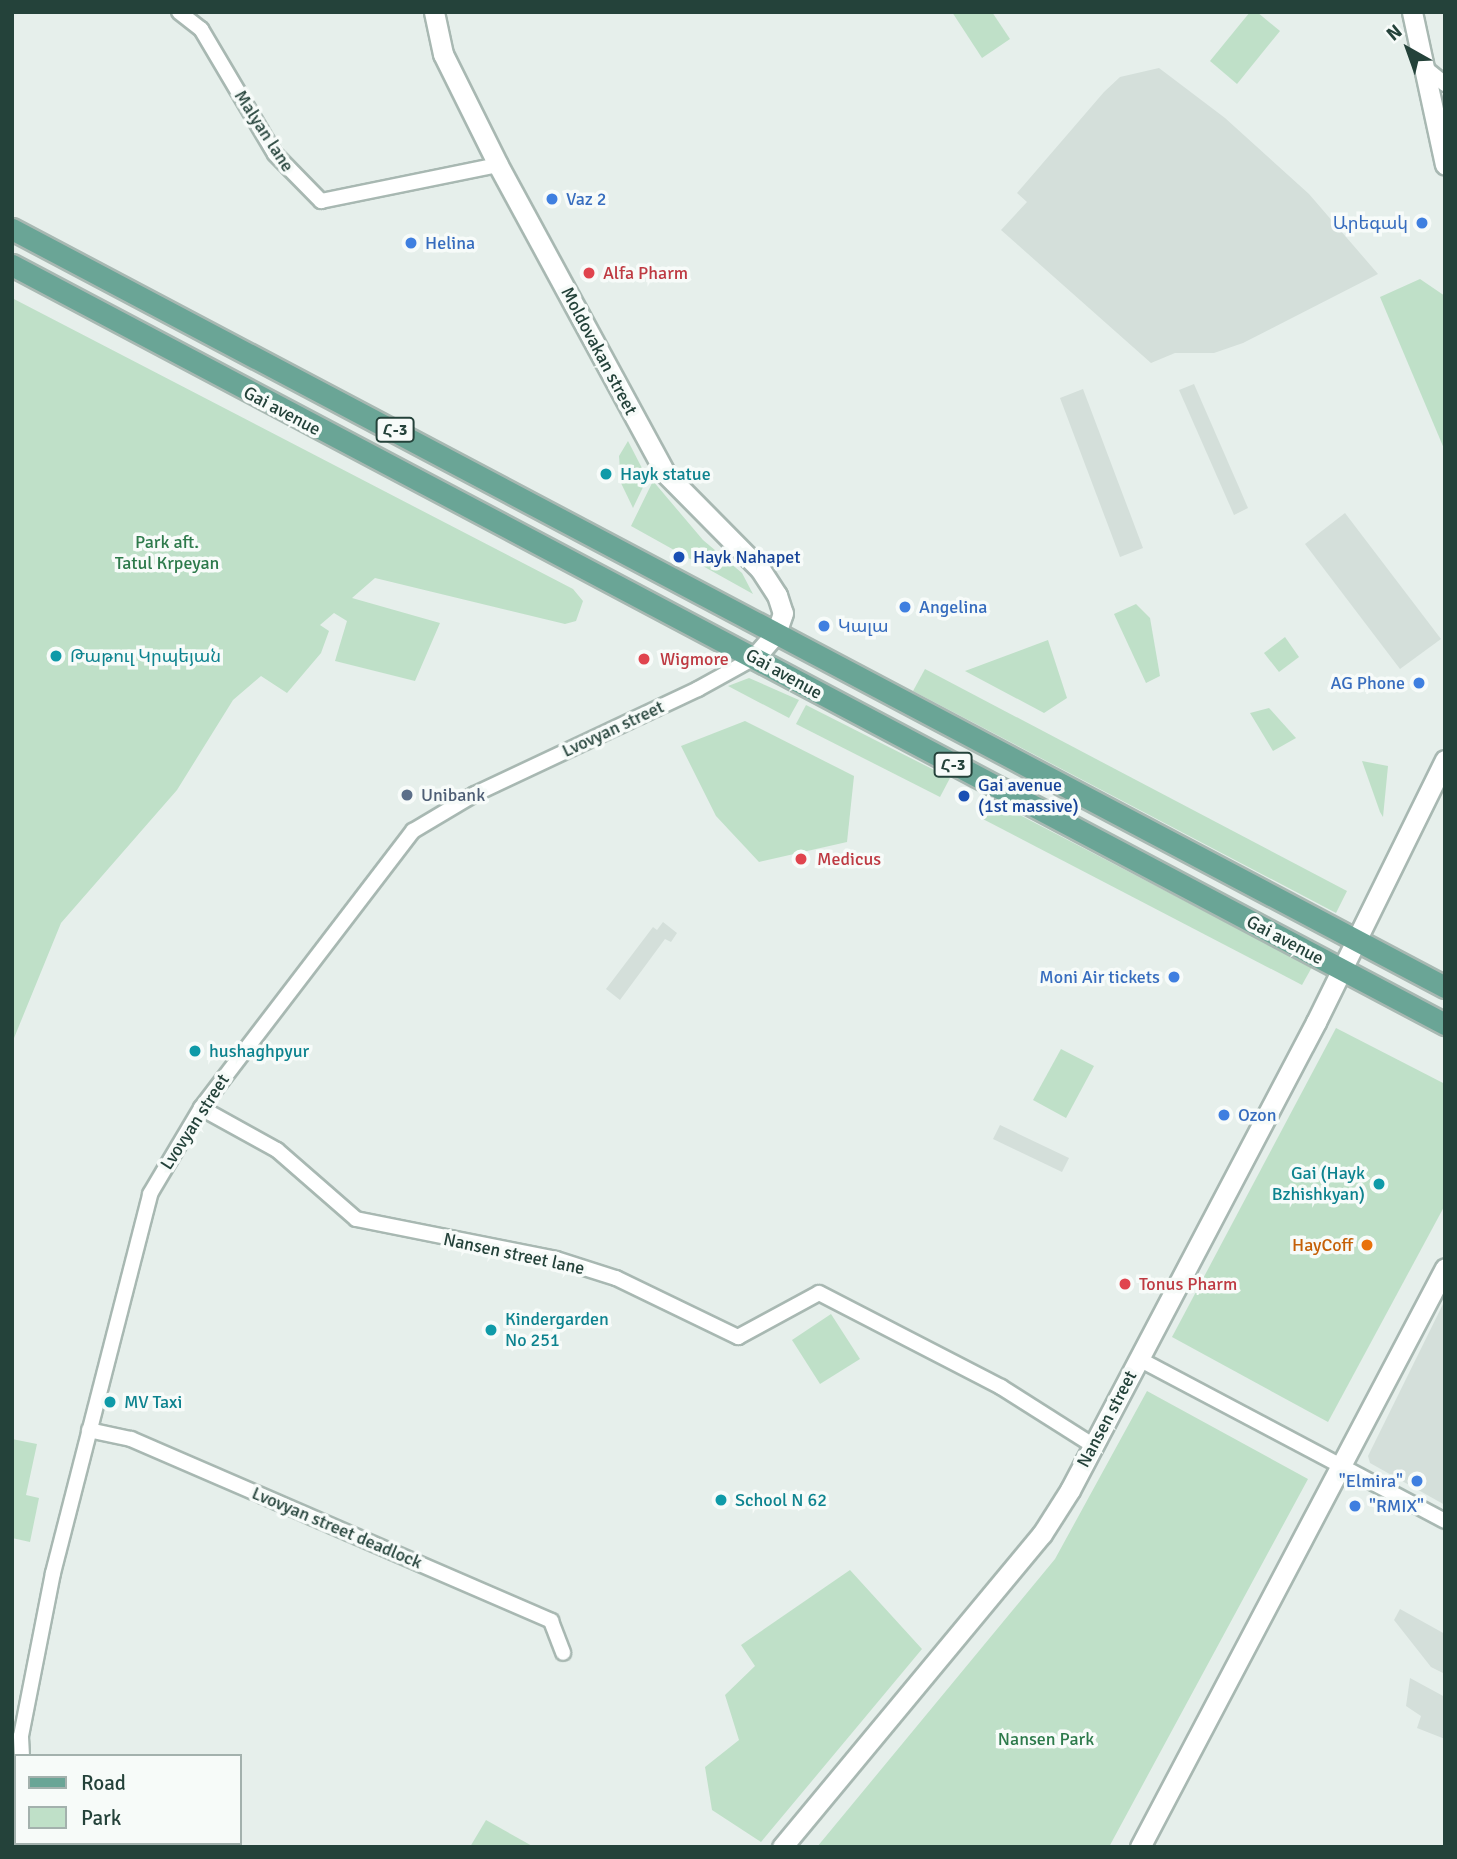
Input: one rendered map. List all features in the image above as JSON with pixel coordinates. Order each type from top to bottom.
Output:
[{"type":"main road","name":"Gai avenue","points":[[12,229],[1445,988]]},
{"type":"main road","name":"Gai avenue","points":[[12,265],[1445,1024]]},
{"type":"street","name":"Malyan lane","points":[[179,12],[201,29],[275,154],[320,201],[498,164]]},
{"type":"street","name":"Moldovakan street","points":[[434,12],[443,54],[498,164],[665,473],[760,569],[777,595],[783,613],[776,633]]},
{"type":"street","points":[[1412,12],[1445,164]]},
{"type":"street","points":[[1424,67],[1445,83]]},
{"type":"street","points":[[754,658],[776,633]]},
{"type":"street","name":"Lvovyan street","points":[[22,1754],[21,1735],[53,1573],[150,1194],[201,1108],[413,831],[475,794],[698,689],[754,658]]},
{"type":"street","name":"Nansen street","points":[[782,1847],[1042,1534],[1094,1446],[1343,970],[1445,760]]},
{"type":"street","name":"Nansen street lane","points":[[201,1108],[277,1150],[356,1219],[556,1259],[616,1278],[738,1337],[819,1293],[1001,1387],[1094,1446]]},
{"type":"street","points":[[1140,1847],[1445,1268]]},
{"type":"street","points":[[1139,1359],[1445,1521]]},
{"type":"street","name":"Lvovyan street deadlock","points":[[89,1430],[131,1439],[551,1621],[563,1653]]},
{"type":"shaded area","points":[[1159,68],[1225,118],[1309,194],[1378,274],[1243,343],[1214,353],[1175,353],[1151,363],[1001,230],[1027,202],[1017,193],[1104,92],[1120,77]]},
{"type":"shaded area","points":[[1194,384],[1248,508],[1234,515],[1179,390]]},
{"type":"shaded area","points":[[1083,389],[1143,548],[1120,557],[1060,398]]},
{"type":"shaded area","points":[[1345,513],[1441,639],[1400,669],[1305,544]]},
{"type":"shaded area","points":[[663,922],[677,933],[671,942],[665,939],[620,1000],[606,989],[653,927],[657,930]]},
{"type":"shaded area","points":[[1000,1125],[1069,1158],[1062,1172],[993,1139]]},
{"type":"shaded area","points":[[1445,1300],[1445,1505],[1370,1463],[1368,1456]]},
{"type":"shaded area","points":[[1400,1609],[1445,1634],[1445,1674],[1431,1667],[1394,1620]]},
{"type":"shaded area","points":[[1410,1678],[1445,1697],[1445,1739],[1417,1728],[1421,1716],[1406,1706]]},
{"type":"green space","points":[[952,12],[992,12],[1010,39],[982,58]]},
{"type":"green space","points":[[1250,12],[1257,12],[1280,31],[1237,84],[1210,61]]},
{"type":"green space","points":[[1420,279],[1445,296],[1445,451],[1380,297]]},
{"type":"green space","name":"Park aft. Tatul Krpeyan","points":[[12,298],[573,589],[583,601],[576,621],[565,624],[375,578],[352,598],[440,623],[415,681],[335,661],[347,621],[334,613],[320,625],[329,631],[321,653],[287,693],[261,676],[233,700],[177,790],[61,923],[12,1043]]},
{"type":"green space","points":[[628,441],[645,474],[645,483],[633,508],[621,483],[619,456]]},
{"type":"green space","points":[[653,481],[703,540],[742,573],[753,594],[631,526]]},
{"type":"green space","points":[[1136,604],[1150,618],[1160,676],[1146,683],[1114,614]]},
{"type":"green space","points":[[1285,637],[1299,657],[1279,672],[1264,653]]},
{"type":"green space","points":[[1048,640],[1067,698],[1044,713],[965,671]]},
{"type":"green space","points":[[925,669],[1347,891],[1336,913],[913,691]]},
{"type":"green space","points":[[749,678],[799,700],[789,718],[728,686]]},
{"type":"green space","points":[[806,705],[950,778],[940,797],[796,724]]},
{"type":"green space","points":[[1269,708],[1296,738],[1273,751],[1250,713]]},
{"type":"green space","points":[[745,721],[854,776],[847,842],[759,862],[716,816],[681,746]]},
{"type":"green space","points":[[1362,761],[1388,766],[1383,817],[1380,812]]},
{"type":"green space","points":[[989,799],[1312,967],[1302,985],[979,817]]},
{"type":"green space","points":[[1336,1028],[1445,1084],[1445,1205],[1328,1422],[1172,1337]]},
{"type":"green space","points":[[1061,1049],[1094,1066],[1066,1118],[1033,1100]]},
{"type":"green space","points":[[831,1314],[860,1359],[820,1384],[792,1340]]},
{"type":"green space","name":"Nansen Park","points":[[1147,1391],[1308,1479],[1109,1847],[817,1847],[1055,1559]]},
{"type":"green space","points":[[12,1439],[37,1444],[26,1495],[39,1498],[30,1542],[12,1538]]},
{"type":"green space","points":[[850,1570],[922,1649],[761,1842],[712,1810],[705,1767],[739,1740],[725,1695],[755,1666],[741,1645]]},
{"type":"green space","points":[[486,1820],[534,1847],[470,1847]]},
{"type":"place","name":"Vaz 2","points":[[552,199]]},
{"type":"place","name":"Արեգակ","points":[[1422,223]]},
{"type":"place","name":"Helina","points":[[411,243]]},
{"type":"place","name":"Alfa Pharm","points":[[589,273]]},
{"type":"place","name":"Hayk statue","points":[[606,474]]},
{"type":"place","name":"Hayk Nahapet","points":[[679,557]]},
{"type":"place","name":"Angelina","points":[[905,607]]},
{"type":"place","name":"Կալա","points":[[824,626]]},
{"type":"place","name":"Թաթուլ Կրպեյան","points":[[56,656]]},
{"type":"place","name":"Wigmore","points":[[644,659]]},
{"type":"place","name":"AG Phone","points":[[1419,683]]},
{"type":"place","name":"Unibank","points":[[407,795]]},
{"type":"place","name":"Gai avenue (1st massive)","points":[[964,796]]},
{"type":"place","name":"Medicus","points":[[801,859]]},
{"type":"place","name":"Moni Air tickets","points":[[1174,977]]},
{"type":"place","name":"hushaghpyur","points":[[195,1051]]},
{"type":"place","name":"Ozon","points":[[1224,1115]]},
{"type":"place","name":"Gai (Hayk Bzhishkyan)","points":[[1379,1184]]},
{"type":"place","name":"HayCoff","points":[[1367,1245]]},
{"type":"place","name":"Tonus Pharm","points":[[1125,1284]]},
{"type":"place","name":"Kindergarden No 251","points":[[491,1330]]},
{"type":"place","name":"MV Taxi","points":[[110,1402]]},
{"type":"place","name":"\"Elmira\"","points":[[1417,1481]]},
{"type":"place","name":"School N 62","points":[[721,1500]]},
{"type":"place","name":"\"RMIX\"","points":[[1355,1506]]}]
